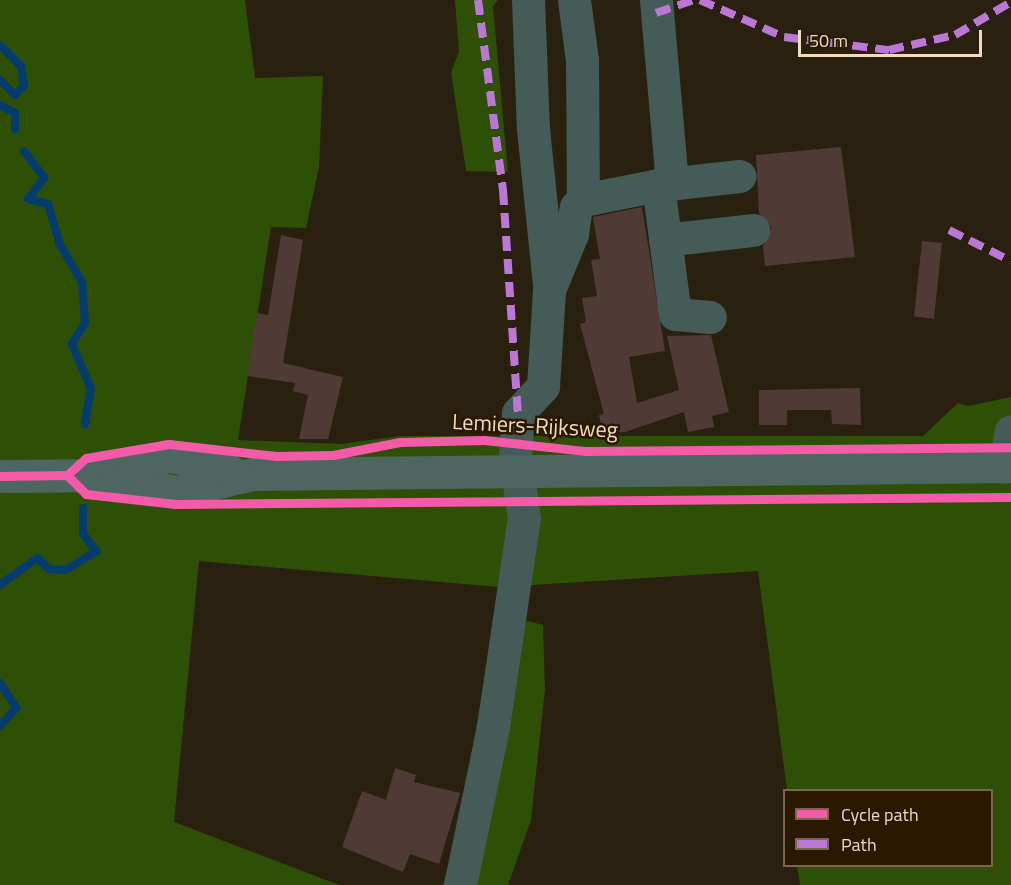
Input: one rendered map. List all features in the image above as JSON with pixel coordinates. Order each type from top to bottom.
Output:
[{"type":"main road","name":"Lemiers-Rijksweg","points":[[0,476],[112,475],[128,465],[168,456],[221,465],[234,474],[1008,466]]},
{"type":"street","points":[[460,885],[491,738],[524,518],[519,471],[519,413],[543,386],[549,290],[533,129],[528,0]]},
{"type":"street","points":[[549,290],[583,200],[582,60],[574,0]]},
{"type":"street","points":[[656,0],[665,184],[665,240],[675,314],[710,317]]},
{"type":"street","points":[[583,200],[665,184],[740,176]]},
{"type":"street","points":[[665,240],[753,230]]},
{"type":"street","points":[[1008,466],[1011,431]]},
{"type":"green space","points":[[0,0],[245,0],[255,78],[323,76],[319,167],[306,228],[271,227],[238,440],[341,444],[400,436],[923,436],[958,403],[968,406],[1011,397],[1011,885],[800,885],[797,867],[993,867],[993,789],[787,789],[758,571],[499,587],[199,561],[174,822],[339,885],[0,885]]},
{"type":"green space","points":[[455,0],[498,0],[493,6],[508,172],[466,171],[451,72],[459,52]]},
{"type":"green space","points":[[496,613],[543,625],[545,689],[531,820],[508,885],[443,885],[459,827]]},
{"type":"building","points":[[841,147],[855,257],[765,266],[763,246],[772,228],[759,213],[756,155]]},
{"type":"building","points":[[642,207],[665,351],[629,357],[637,403],[679,390],[667,336],[711,335],[729,412],[712,416],[714,427],[688,432],[684,412],[625,432],[603,432],[599,415],[604,414],[580,324],[586,322],[582,298],[597,296],[591,260],[600,259],[593,217]]},
{"type":"building","points":[[281,235],[303,240],[283,363],[343,377],[328,439],[299,439],[308,395],[293,391],[295,383],[247,376],[257,313],[268,315]]},
{"type":"building","points":[[922,241],[942,243],[934,319],[914,317]]},
{"type":"building","points":[[860,388],[861,425],[832,424],[831,410],[787,410],[787,425],[759,425],[759,390]]},
{"type":"building","points":[[395,768],[416,775],[414,782],[460,793],[439,864],[410,854],[403,872],[342,847],[362,791],[386,800]]},
{"type":"waterway","points":[[0,45],[21,66],[24,85],[15,95],[0,80]]},
{"type":"waterway","points":[[0,105],[15,113],[15,129]]},
{"type":"waterway","points":[[24,151],[44,178],[28,199],[48,204],[60,245],[82,282],[85,323],[72,344],[91,389],[85,424]]},
{"type":"waterway","points":[[0,585],[37,558],[49,569],[66,570],[96,551],[83,534],[83,508]]},
{"type":"waterway","points":[[0,683],[16,708],[0,726]]},
{"type":"marked path","points":[[478,0],[503,190],[518,413]]},
{"type":"marked path","points":[[656,13],[693,0]]},
{"type":"marked path","points":[[700,0],[784,37],[889,50],[955,35],[1011,2]]},
{"type":"marked path","points":[[949,230],[1011,261]]},
{"type":"cycle path","points":[[0,476],[67,475],[86,458],[169,444],[276,456],[333,455],[400,442],[484,440],[586,451],[1011,447]]},
{"type":"cycle path","points":[[67,475],[86,494],[175,504],[1011,497]]}]
